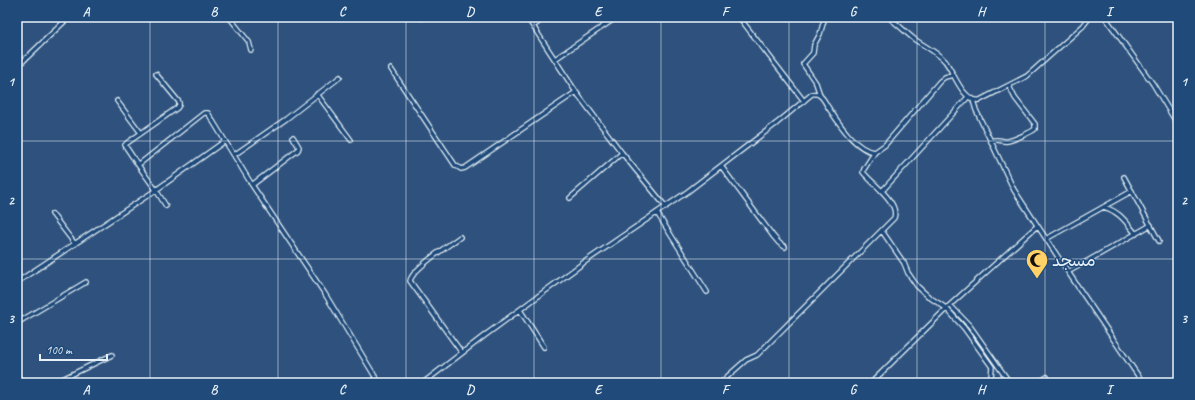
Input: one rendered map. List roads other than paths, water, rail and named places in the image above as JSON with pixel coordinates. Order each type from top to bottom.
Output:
[{"type":"street","points":[[17,67],[69,17]]},
{"type":"street","points":[[229,17],[249,42],[251,50]]},
{"type":"street","points":[[419,17],[428,17]]},
{"type":"street","points":[[527,17],[576,92],[622,154],[666,207]]},
{"type":"street","points":[[533,26],[546,17]]},
{"type":"street","points":[[555,60],[616,17]]},
{"type":"street","points":[[739,17],[804,101]]},
{"type":"street","points":[[825,17],[820,34],[814,45],[813,53],[803,64],[816,82],[821,96],[847,133],[864,149],[870,152],[875,152]]},
{"type":"street","points":[[888,17],[914,39],[940,57],[949,66],[953,75],[968,97],[973,100],[980,100],[1027,76],[1083,26],[1090,17]]},
{"type":"street","points":[[1105,17],[1153,84],[1178,125]]},
{"type":"street","points":[[391,69],[455,165],[461,169],[465,168],[576,92]]},
{"type":"street","points":[[156,74],[179,102],[179,105],[177,108],[125,145],[166,206]]},
{"type":"street","points":[[720,383],[746,360],[757,355],[892,220],[896,214],[892,205],[882,191],[862,172],[875,152],[885,145],[940,81],[945,77],[953,75]]},
{"type":"street","points":[[234,155],[286,119],[340,77]]},
{"type":"street","points":[[991,141],[997,139],[1007,141],[1030,133],[1035,129],[1035,124],[1015,98],[1009,86]]},
{"type":"street","points":[[317,94],[351,140]]},
{"type":"street","points":[[423,383],[586,261],[657,214],[777,123],[812,94],[821,96]]},
{"type":"street","points":[[882,191],[968,97]]},
{"type":"street","points":[[973,100],[976,110],[1014,190],[1143,383]]},
{"type":"street","points":[[117,101],[141,133]]},
{"type":"street","points":[[138,164],[204,113],[210,115],[252,185],[325,294],[379,383]]},
{"type":"street","points":[[252,185],[298,150],[299,147],[293,137]]},
{"type":"street","points":[[17,282],[156,190],[225,141]]},
{"type":"street","points":[[570,198],[622,154]]},
{"type":"street","points":[[721,166],[774,236],[785,247]]},
{"type":"street","points":[[1124,177],[1159,241]]},
{"type":"street","points":[[17,180],[20,185],[20,190],[17,197]]},
{"type":"street","points":[[1046,240],[1132,191]]},
{"type":"street","points":[[1103,207],[1125,219],[1136,234]]},
{"type":"street","points":[[52,214],[75,244]]},
{"type":"street","points":[[657,214],[707,292]]},
{"type":"street","points":[[1068,272],[1150,225]]},
{"type":"street","points":[[871,383],[948,307],[1037,226]]},
{"type":"street","points":[[882,231],[904,263],[908,273],[917,286],[936,302],[948,307],[970,326],[1010,383]]},
{"type":"street","points":[[460,236],[422,265],[412,275],[410,281],[462,353]]},
{"type":"street","points":[[17,323],[86,282]]},
{"type":"street","points":[[948,307],[991,364],[993,370],[991,377]]},
{"type":"street","points":[[520,310],[544,347]]},
{"type":"street","points":[[54,383],[112,355]]},
{"type":"street","points":[[17,376],[23,383]]},
{"type":"street","points":[[69,376],[73,383]]},
{"type":"street","points":[[1038,383],[1047,377]]},
{"type":"street","points":[[429,378],[432,383]]},
{"type":"place","name":"مسجد","points":[[1037,280]]}]
